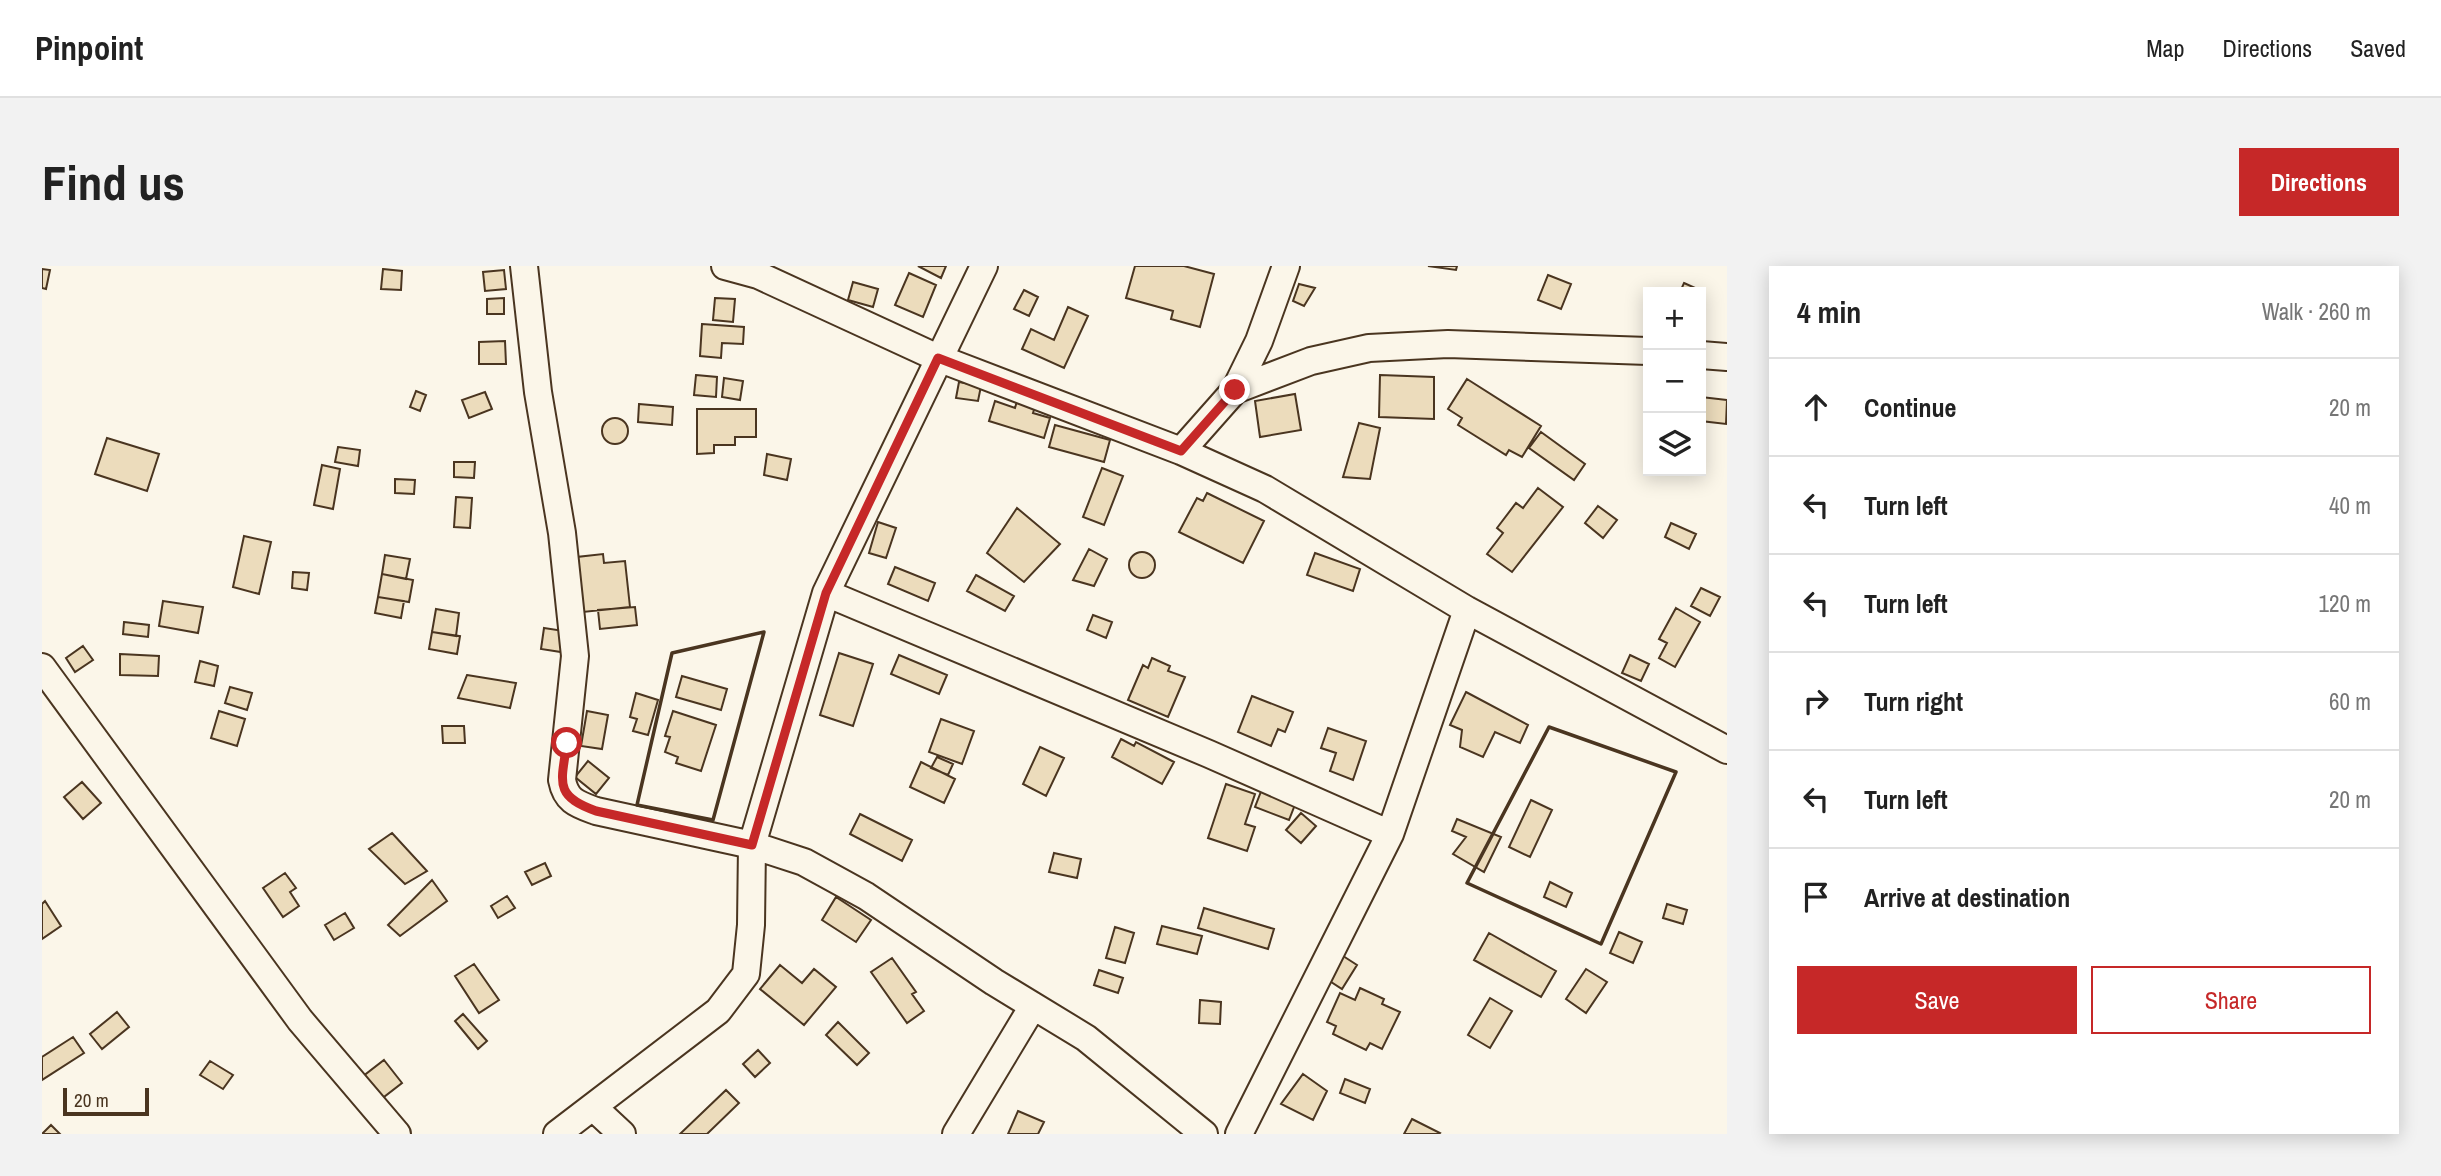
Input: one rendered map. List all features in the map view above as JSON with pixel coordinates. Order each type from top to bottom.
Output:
[{"type":"street","points":[[524,266],[538,392],[562,533],[575,656],[562,780],[564,794],[575,804],[596,811],[752,845],[804,862],[866,896],[1086,1038],[1204,1134]]},
{"type":"street","points":[[725,266],[758,275],[938,358],[1181,451],[1265,489],[1467,610],[1727,750]]},
{"type":"street","points":[[557,1134],[718,1011],[746,974],[751,925],[752,845],[826,593],[984,266]]},
{"type":"street","points":[[1181,451],[1235,390],[1259,341],[1286,266]]},
{"type":"street","points":[[1235,390],[1311,361],[1369,348],[1448,344],[1643,351]]},
{"type":"street","points":[[1706,355],[1727,357]]},
{"type":"street","points":[[826,593],[1209,754],[1390,834]]},
{"type":"street","points":[[1239,1134],[1390,834],[1467,610]]},
{"type":"street","points":[[42,667],[300,1020],[397,1134]]},
{"type":"street","points":[[956,1134],[1033,1006]]},
{"type":"street","points":[[593,1107],[622,1134]]},
{"type":"building","points":[[918,266],[946,266],[941,278]]},
{"type":"building","points":[[1135,266],[1184,266],[1214,274],[1200,327],[1171,319],[1173,311],[1126,298]]},
{"type":"building","points":[[1428,266],[1457,266],[1456,270]]},
{"type":"building","points":[[42,269],[50,270],[46,289],[42,288]]},
{"type":"building","points":[[383,269],[402,271],[401,290],[381,289]]},
{"type":"building","points":[[504,270],[506,289],[485,291],[483,272]]},
{"type":"building","points":[[909,273],[936,285],[923,317],[895,305]]},
{"type":"building","points":[[1548,275],[1571,284],[1561,309],[1538,300]]},
{"type":"building","points":[[853,282],[878,289],[873,307],[848,300]]},
{"type":"building","points":[[1299,284],[1315,288],[1304,306],[1293,301]]},
{"type":"building","points":[[1024,290],[1038,297],[1029,316],[1014,309]]},
{"type":"building","points":[[504,298],[504,314],[487,314],[487,299]]},
{"type":"building","points":[[715,298],[735,299],[733,322],[713,320]]},
{"type":"building","points":[[1068,307],[1088,316],[1064,368],[1022,349],[1031,329],[1054,340]]},
{"type":"building","points":[[702,324],[744,327],[743,344],[722,343],[721,358],[700,356]]},
{"type":"building","points":[[505,341],[506,364],[479,364],[479,342]]},
{"type":"building","points":[[696,375],[717,377],[716,397],[694,395]]},
{"type":"building","points":[[1380,375],[1434,377],[1434,419],[1379,417]]},
{"type":"building","points":[[724,378],[743,381],[740,400],[722,397]]},
{"type":"building","points":[[1467,379],[1541,426],[1522,457],[1509,450],[1506,455],[1458,425],[1462,418],[1448,409]]},
{"type":"building","points":[[959,382],[981,386],[978,401],[956,398]]},
{"type":"building","points":[[416,391],[426,395],[420,411],[410,407]]},
{"type":"building","points":[[485,392],[492,409],[469,418],[462,400]]},
{"type":"building","points":[[1295,394],[1301,430],[1260,437],[1255,401]]},
{"type":"building","points":[[1706,398],[1727,400],[1726,424],[1706,422]]},
{"type":"building","points":[[995,401],[1015,408],[1017,401],[1035,407],[1033,413],[1050,418],[1044,438],[989,421]]},
{"type":"building","points":[[639,404],[673,407],[672,425],[638,422]]},
{"type":"building","points":[[697,409],[756,409],[756,437],[735,437],[735,445],[714,445],[714,453],[697,454]]},
{"type":"building","points":[[615,418],[624,422],[628,431],[624,440],[615,444],[606,440],[602,431],[606,422]]},
{"type":"building","points":[[1359,423],[1380,428],[1370,479],[1343,477]]},
{"type":"building","points":[[1055,425],[1110,440],[1104,462],[1049,447]]},
{"type":"building","points":[[1541,432],[1585,464],[1574,480],[1529,448]]},
{"type":"building","points":[[107,438],[159,454],[147,491],[95,474]]},
{"type":"building","points":[[338,447],[360,450],[358,466],[335,462]]},
{"type":"building","points":[[767,454],[791,459],[787,480],[764,475]]},
{"type":"building","points":[[454,462],[475,462],[474,478],[454,477]]},
{"type":"building","points":[[322,465],[340,469],[333,509],[314,505]]},
{"type":"building","points":[[1102,468],[1123,476],[1104,525],[1083,517]]},
{"type":"building","points":[[395,479],[415,480],[414,494],[395,493]]},
{"type":"building","points":[[1538,488],[1563,507],[1512,572],[1487,554],[1503,533],[1497,528],[1516,503],[1523,508]]},
{"type":"building","points":[[1207,493],[1264,521],[1243,563],[1179,532],[1197,498],[1203,501]]},
{"type":"building","points":[[456,497],[472,498],[470,528],[454,527]]},
{"type":"building","points":[[1598,506],[1617,520],[1603,538],[1585,523]]},
{"type":"building","points":[[1017,508],[1060,544],[1024,582],[987,553]]},
{"type":"building","points":[[878,522],[896,528],[886,558],[869,553]]},
{"type":"building","points":[[1671,523],[1696,534],[1689,549],[1665,537]]},
{"type":"building","points":[[244,536],[271,542],[259,594],[233,587]]},
{"type":"building","points":[[1089,549],[1107,559],[1094,586],[1073,580]]},
{"type":"building","points":[[1142,552],[1151,556],[1155,565],[1151,574],[1142,578],[1133,574],[1129,565],[1133,556]]},
{"type":"building","points":[[1315,553],[1360,569],[1353,591],[1307,575]]},
{"type":"building","points":[[603,554],[604,563],[625,561],[630,607],[583,612],[577,557]]},
{"type":"building","points":[[385,555],[410,559],[406,579],[382,574]]},
{"type":"building","points":[[895,567],[935,583],[928,601],[888,584]]},
{"type":"building","points":[[293,572],[309,573],[307,590],[292,588]]},
{"type":"building","points":[[382,574],[413,580],[409,602],[378,597]]},
{"type":"building","points":[[976,575],[1014,596],[1005,611],[967,591]]},
{"type":"building","points":[[1701,588],[1720,597],[1710,616],[1691,606]]},
{"type":"building","points":[[378,597],[404,601],[401,618],[375,613]]},
{"type":"building","points":[[163,601],[203,607],[198,633],[159,626]]},
{"type":"building","points":[[635,607],[637,625],[600,629],[598,610]]},
{"type":"building","points":[[1676,608],[1700,622],[1675,667],[1659,658],[1667,643],[1659,639]]},
{"type":"building","points":[[436,609],[459,613],[456,636],[432,632]]},
{"type":"building","points":[[1093,615],[1112,622],[1106,638],[1087,630]]},
{"type":"building","points":[[124,622],[149,625],[148,637],[123,634]]},
{"type":"building","points":[[544,628],[564,631],[561,652],[541,649]]},
{"type":"building","points":[[432,632],[460,636],[457,654],[429,649]]},
{"type":"building","points":[[83,646],[93,660],[75,672],[66,658]]},
{"type":"building","points":[[839,653],[873,664],[853,726],[820,715]]},
{"type":"building","points":[[120,654],[159,656],[158,676],[120,675]]},
{"type":"building","points":[[899,655],[947,675],[939,694],[891,674]]},
{"type":"building","points":[[1630,655],[1649,664],[1641,681],[1622,673]]},
{"type":"building","points":[[1152,658],[1170,666],[1168,671],[1185,677],[1168,717],[1128,700],[1143,665],[1148,668]]},
{"type":"building","points":[[200,661],[218,666],[214,686],[195,682]]},
{"type":"building","points":[[467,675],[516,683],[510,708],[458,698]]},
{"type":"building","points":[[682,676],[727,689],[721,710],[676,697]]},
{"type":"building","points":[[230,687],[252,693],[247,710],[225,703]]},
{"type":"building","points":[[1466,692],[1528,725],[1520,743],[1495,732],[1483,757],[1460,747],[1462,730],[1450,725]]},
{"type":"building","points":[[636,693],[658,700],[648,735],[633,731],[637,719],[630,717]]},
{"type":"building","points":[[1252,696],[1293,712],[1285,732],[1278,729],[1271,746],[1238,732]]},
{"type":"building","points":[[219,711],[245,719],[237,746],[211,738]]},
{"type":"building","points":[[587,711],[608,715],[602,749],[581,746]]},
{"type":"building","points":[[673,711],[716,725],[701,771],[676,763],[678,757],[665,752],[670,737],[665,736]]},
{"type":"building","points":[[941,719],[974,731],[962,764],[929,752]]},
{"type":"building","points":[[442,726],[464,726],[465,743],[443,743]]},
{"type":"building","points":[[1328,728],[1366,741],[1353,780],[1330,771],[1336,753],[1321,748]]},
{"type":"building","points":[[1121,739],[1134,746],[1136,742],[1174,762],[1162,784],[1112,757]]},
{"type":"building","points":[[1040,747],[1064,758],[1046,796],[1023,784]]},
{"type":"building","points":[[937,757],[953,764],[948,775],[931,768]]},
{"type":"building","points":[[588,761],[609,778],[596,794],[575,777]]},
{"type":"building","points":[[921,762],[955,779],[944,803],[910,787]]},
{"type":"building","points":[[82,782],[101,803],[83,819],[64,797]]},
{"type":"building","points":[[1226,784],[1255,794],[1245,824],[1255,827],[1247,851],[1208,838]]},
{"type":"building","points":[[1262,789],[1296,802],[1289,820],[1255,807]]},
{"type":"building","points":[[1531,800],[1552,810],[1530,857],[1509,847]]},
{"type":"building","points":[[1301,813],[1316,826],[1301,843],[1286,830]]},
{"type":"building","points":[[860,814],[912,840],[902,861],[850,834]]},
{"type":"building","points":[[1457,819],[1501,837],[1484,872],[1453,854],[1466,837],[1452,831]]},
{"type":"building","points":[[392,833],[427,871],[405,884],[369,849]]},
{"type":"building","points":[[1054,853],[1081,859],[1077,878],[1049,872]]},
{"type":"building","points":[[545,863],[551,876],[532,885],[525,872]]},
{"type":"building","points":[[285,873],[296,888],[290,892],[299,906],[283,917],[263,888]]},
{"type":"building","points":[[432,880],[447,901],[400,936],[388,925]]},
{"type":"building","points":[[1550,882],[1572,893],[1566,907],[1544,897]]},
{"type":"building","points":[[507,896],[515,908],[498,918],[491,906]]},
{"type":"building","points":[[836,897],[871,920],[856,942],[822,920]]},
{"type":"building","points":[[45,901],[61,926],[42,939],[42,904]]},
{"type":"building","points":[[1667,904],[1687,910],[1683,924],[1663,918]]},
{"type":"building","points":[[1204,908],[1274,929],[1268,949],[1198,928]]},
{"type":"building","points":[[345,913],[354,928],[334,940],[325,925]]},
{"type":"building","points":[[1162,926],[1202,936],[1197,954],[1157,944]]},
{"type":"building","points":[[1115,927],[1134,933],[1125,963],[1106,958]]},
{"type":"building","points":[[1619,932],[1642,942],[1633,963],[1610,953]]},
{"type":"building","points":[[1489,933],[1556,971],[1541,997],[1474,960]]},
{"type":"building","points":[[1340,954],[1357,965],[1342,989],[1325,978]]},
{"type":"building","points":[[892,958],[916,992],[912,994],[924,1011],[907,1023],[871,972]]},
{"type":"building","points":[[474,964],[499,1000],[479,1013],[455,976]]},
{"type":"building","points":[[780,965],[802,983],[814,969],[836,987],[804,1025],[760,989]]},
{"type":"building","points":[[1586,969],[1607,982],[1586,1013],[1566,999]]},
{"type":"building","points":[[1099,970],[1123,978],[1118,993],[1094,985]]},
{"type":"building","points":[[1360,988],[1384,999],[1382,1004],[1400,1012],[1382,1049],[1370,1043],[1366,1050],[1333,1034],[1336,1026],[1327,1022],[1340,993],[1355,1000]]},
{"type":"building","points":[[1490,998],[1512,1011],[1490,1048],[1468,1035]]},
{"type":"building","points":[[1200,1000],[1221,1002],[1220,1024],[1199,1023]]},
{"type":"building","points":[[117,1012],[129,1027],[102,1049],[90,1034]]},
{"type":"building","points":[[463,1014],[487,1041],[478,1049],[455,1021]]},
{"type":"building","points":[[838,1022],[869,1053],[857,1065],[826,1035]]},
{"type":"building","points":[[73,1037],[84,1053],[42,1080],[42,1057]]},
{"type":"building","points":[[758,1050],[770,1063],[755,1077],[743,1064]]},
{"type":"building","points":[[384,1060],[402,1083],[380,1100],[362,1077]]},
{"type":"building","points":[[210,1061],[233,1075],[223,1089],[200,1075]]},
{"type":"building","points":[[1303,1074],[1327,1091],[1313,1120],[1281,1104]]},
{"type":"building","points":[[1345,1079],[1370,1089],[1365,1103],[1340,1093]]},
{"type":"building","points":[[726,1090],[739,1103],[707,1134],[680,1134]]},
{"type":"building","points":[[1018,1111],[1044,1122],[1038,1134],[1008,1134]]},
{"type":"building","points":[[1412,1119],[1440,1133],[1404,1134]]},
{"type":"building","points":[[51,1125],[60,1134],[42,1134]]},
{"type":"wall","points":[[764,632],[713,820],[637,805],[672,653],[764,632]]},
{"type":"wall","points":[[1549,727],[1676,772],[1601,944],[1467,883],[1549,727]]},
{"type":"route","points":[[567,743],[562,780],[564,794],[575,804],[752,845],[826,593],[938,358],[1181,451],[1235,390]]}]
